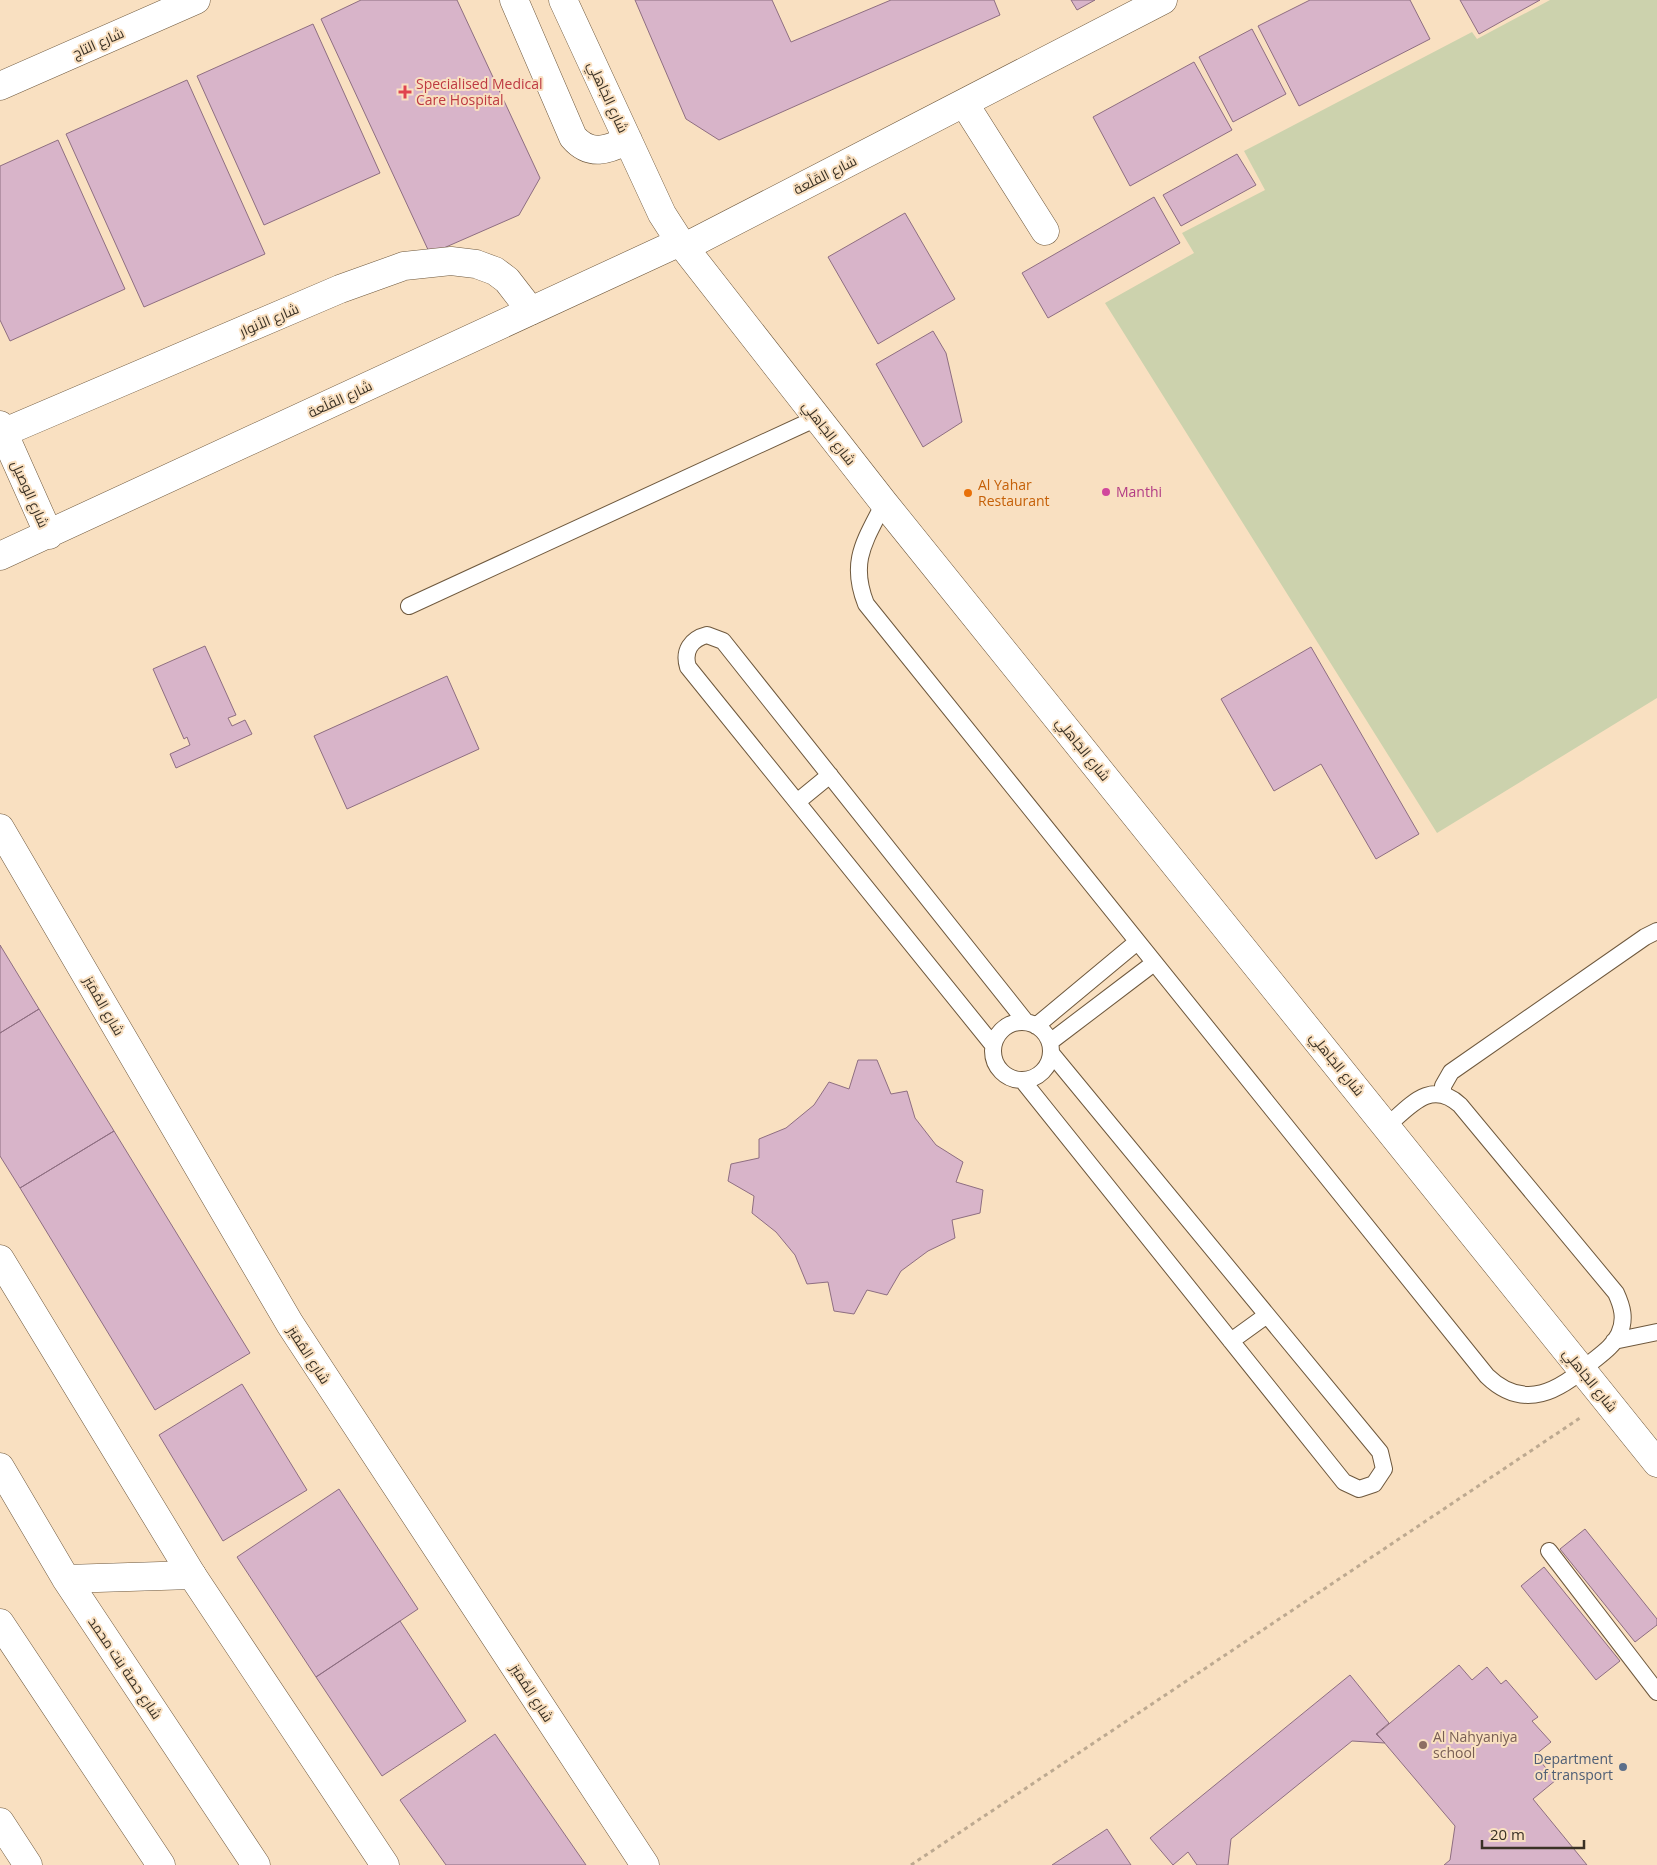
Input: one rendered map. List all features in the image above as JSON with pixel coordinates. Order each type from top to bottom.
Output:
[{"type":"street","name":"شارع التاج","points":[[0,86],[196,0]]},
{"type":"street","points":[[514,0],[573,137],[585,148],[603,151],[628,140]]},
{"type":"street","name":"شارع الجَاهلِي","points":[[563,0],[662,214],[683,245],[884,503],[1657,1463]]},
{"type":"street","name":"شارع القَلْعة","points":[[0,556],[531,311],[683,245],[1163,0]]},
{"type":"street","points":[[964,103],[1044,231]]},
{"type":"street","name":"شارع الأنوار","points":[[1,430],[340,289],[404,266],[451,261],[476,264],[495,271],[507,280],[531,311]]},
{"type":"street","name":"شارع الوصيل","points":[[1,430],[48,534]]},
{"type":"street","name":"شارع المُمَيَز","points":[[0,828],[290,1324],[645,1865]]},
{"type":"street","points":[[0,1259],[192,1575],[385,1865]]},
{"type":"street","name":"شارع حصة بنت محمد","points":[[0,1467],[11,1496],[256,1865]]},
{"type":"street","points":[[66,1579],[192,1575]]},
{"type":"street","points":[[0,1623],[161,1865]]},
{"type":"street","points":[[0,1822],[28,1865]]},
{"type":"lane","points":[[409,606],[818,418]]},
{"type":"lane","points":[[884,503],[860,551],[859,587],[866,604],[1137,942],[1492,1381],[1509,1392],[1523,1396],[1537,1395],[1550,1392],[1583,1371],[1614,1342],[1619,1334],[1623,1320],[1622,1306],[1616,1293],[1460,1105],[1443,1094],[1433,1094],[1417,1100],[1386,1126]]},
{"type":"lane","points":[[993,1045],[688,667],[686,653],[692,641],[707,635],[722,641],[1031,1024],[1044,1032],[1050,1047],[1380,1452],[1384,1469],[1374,1484],[1358,1488],[1344,1482],[1023,1081]]},
{"type":"lane","points":[[797,802],[830,775]]},
{"type":"lane","points":[[1443,1094],[1443,1086],[1451,1072],[1645,937],[1657,931]]},
{"type":"lane","points":[[1137,942],[1031,1024],[1016,1023],[1005,1027],[998,1034],[993,1045],[996,1066],[1003,1074],[1012,1079],[1023,1081],[1043,1072],[1049,1063],[1050,1047],[1154,963]]},
{"type":"lane","points":[[1231,1341],[1267,1315]]},
{"type":"lane","points":[[1614,1342],[1657,1332]]},
{"type":"lane","points":[[1548,1551],[1657,1692]]},
{"type":"path","points":[[911,1865],[1607,1401]]},
{"type":"green space","points":[[1550,0],[1657,0],[1657,698],[1437,833],[1105,303],[1194,253],[1182,233],[1265,190],[1244,151],[1472,32],[1477,39]]},
{"type":"building","points":[[361,0],[457,0],[540,178],[519,215],[430,254],[321,19]]},
{"type":"building","points":[[635,0],[772,0],[791,42],[891,0],[994,0],[1000,15],[719,140],[686,119]]},
{"type":"building","points":[[1071,0],[1095,0],[1077,10]]},
{"type":"building","points":[[1310,0],[1410,0],[1430,39],[1299,106],[1258,26]]},
{"type":"building","points":[[1460,0],[1540,0],[1479,34]]},
{"type":"building","points":[[313,24],[380,173],[264,225],[197,76]]},
{"type":"building","points":[[1252,29],[1286,94],[1233,122],[1199,57]]},
{"type":"building","points":[[1194,62],[1232,130],[1130,186],[1093,117]]},
{"type":"building","points":[[187,80],[265,254],[144,307],[66,134]]},
{"type":"building","points":[[58,140],[125,289],[10,341],[0,320],[0,166]]},
{"type":"building","points":[[1237,154],[1256,185],[1181,226],[1163,195]]},
{"type":"building","points":[[1154,197],[1180,243],[1048,318],[1022,273]]},
{"type":"building","points":[[905,213],[955,299],[878,344],[828,257]]},
{"type":"building","points":[[933,331],[946,353],[962,422],[923,447],[876,364]]},
{"type":"building","points":[[205,646],[236,715],[228,718],[232,726],[245,720],[252,734],[176,768],[170,754],[190,745],[187,737],[184,739],[153,669]]},
{"type":"building","points":[[1311,647],[1419,834],[1376,859],[1321,764],[1274,791],[1221,699]]},
{"type":"building","points":[[447,676],[479,749],[347,809],[314,736]]},
{"type":"building","points":[[0,945],[39,1009],[0,1033]]},
{"type":"building","points":[[39,1009],[114,1131],[20,1188],[0,1156],[0,1033]]},
{"type":"building","points":[[858,1060],[877,1060],[891,1094],[907,1091],[915,1118],[936,1145],[963,1162],[956,1182],[983,1190],[980,1213],[952,1220],[955,1238],[928,1251],[901,1271],[887,1295],[867,1290],[854,1314],[834,1311],[828,1282],[807,1284],[795,1255],[776,1232],[752,1213],[754,1196],[728,1181],[731,1164],[759,1158],[759,1139],[786,1128],[814,1105],[829,1082],[849,1089]]},
{"type":"building","points":[[114,1131],[250,1353],[155,1410],[20,1188]]},
{"type":"building","points":[[242,1384],[307,1490],[223,1541],[159,1435]]},
{"type":"building","points":[[339,1489],[418,1609],[316,1677],[237,1557]]},
{"type":"building","points":[[1585,1529],[1657,1619],[1657,1625],[1635,1642],[1560,1549]]},
{"type":"building","points":[[1544,1567],[1620,1661],[1596,1680],[1521,1586]]},
{"type":"building","points":[[400,1621],[466,1721],[382,1776],[316,1677]]},
{"type":"building","name":"Al Nahyaniya school","points":[[1459,1665],[1472,1680],[1487,1667],[1501,1684],[1506,1680],[1538,1717],[1532,1721],[1551,1742],[1535,1755],[1556,1780],[1533,1799],[1587,1865],[1444,1865],[1450,1860],[1455,1826],[1377,1734]]},
{"type":"building","points":[[1350,1675],[1389,1723],[1376,1734],[1385,1743],[1352,1741],[1231,1839],[1228,1865],[1197,1865],[1188,1852],[1173,1865],[1150,1838]]},
{"type":"building","points":[[495,1734],[586,1865],[446,1865],[400,1800]]},
{"type":"building","points":[[1107,1829],[1131,1865],[1052,1865]]},
{"type":"place","name":"Specialised Medical Care Hospital","points":[[405,92]]},
{"type":"place","name":"Manthi","points":[[1106,492]]},
{"type":"place","name":"Al Yahar Restaurant","points":[[968,493]]},
{"type":"place","name":"Al Nahyaniya school","points":[[1423,1745]]},
{"type":"place","name":"Department of transport","points":[[1623,1767]]}]
